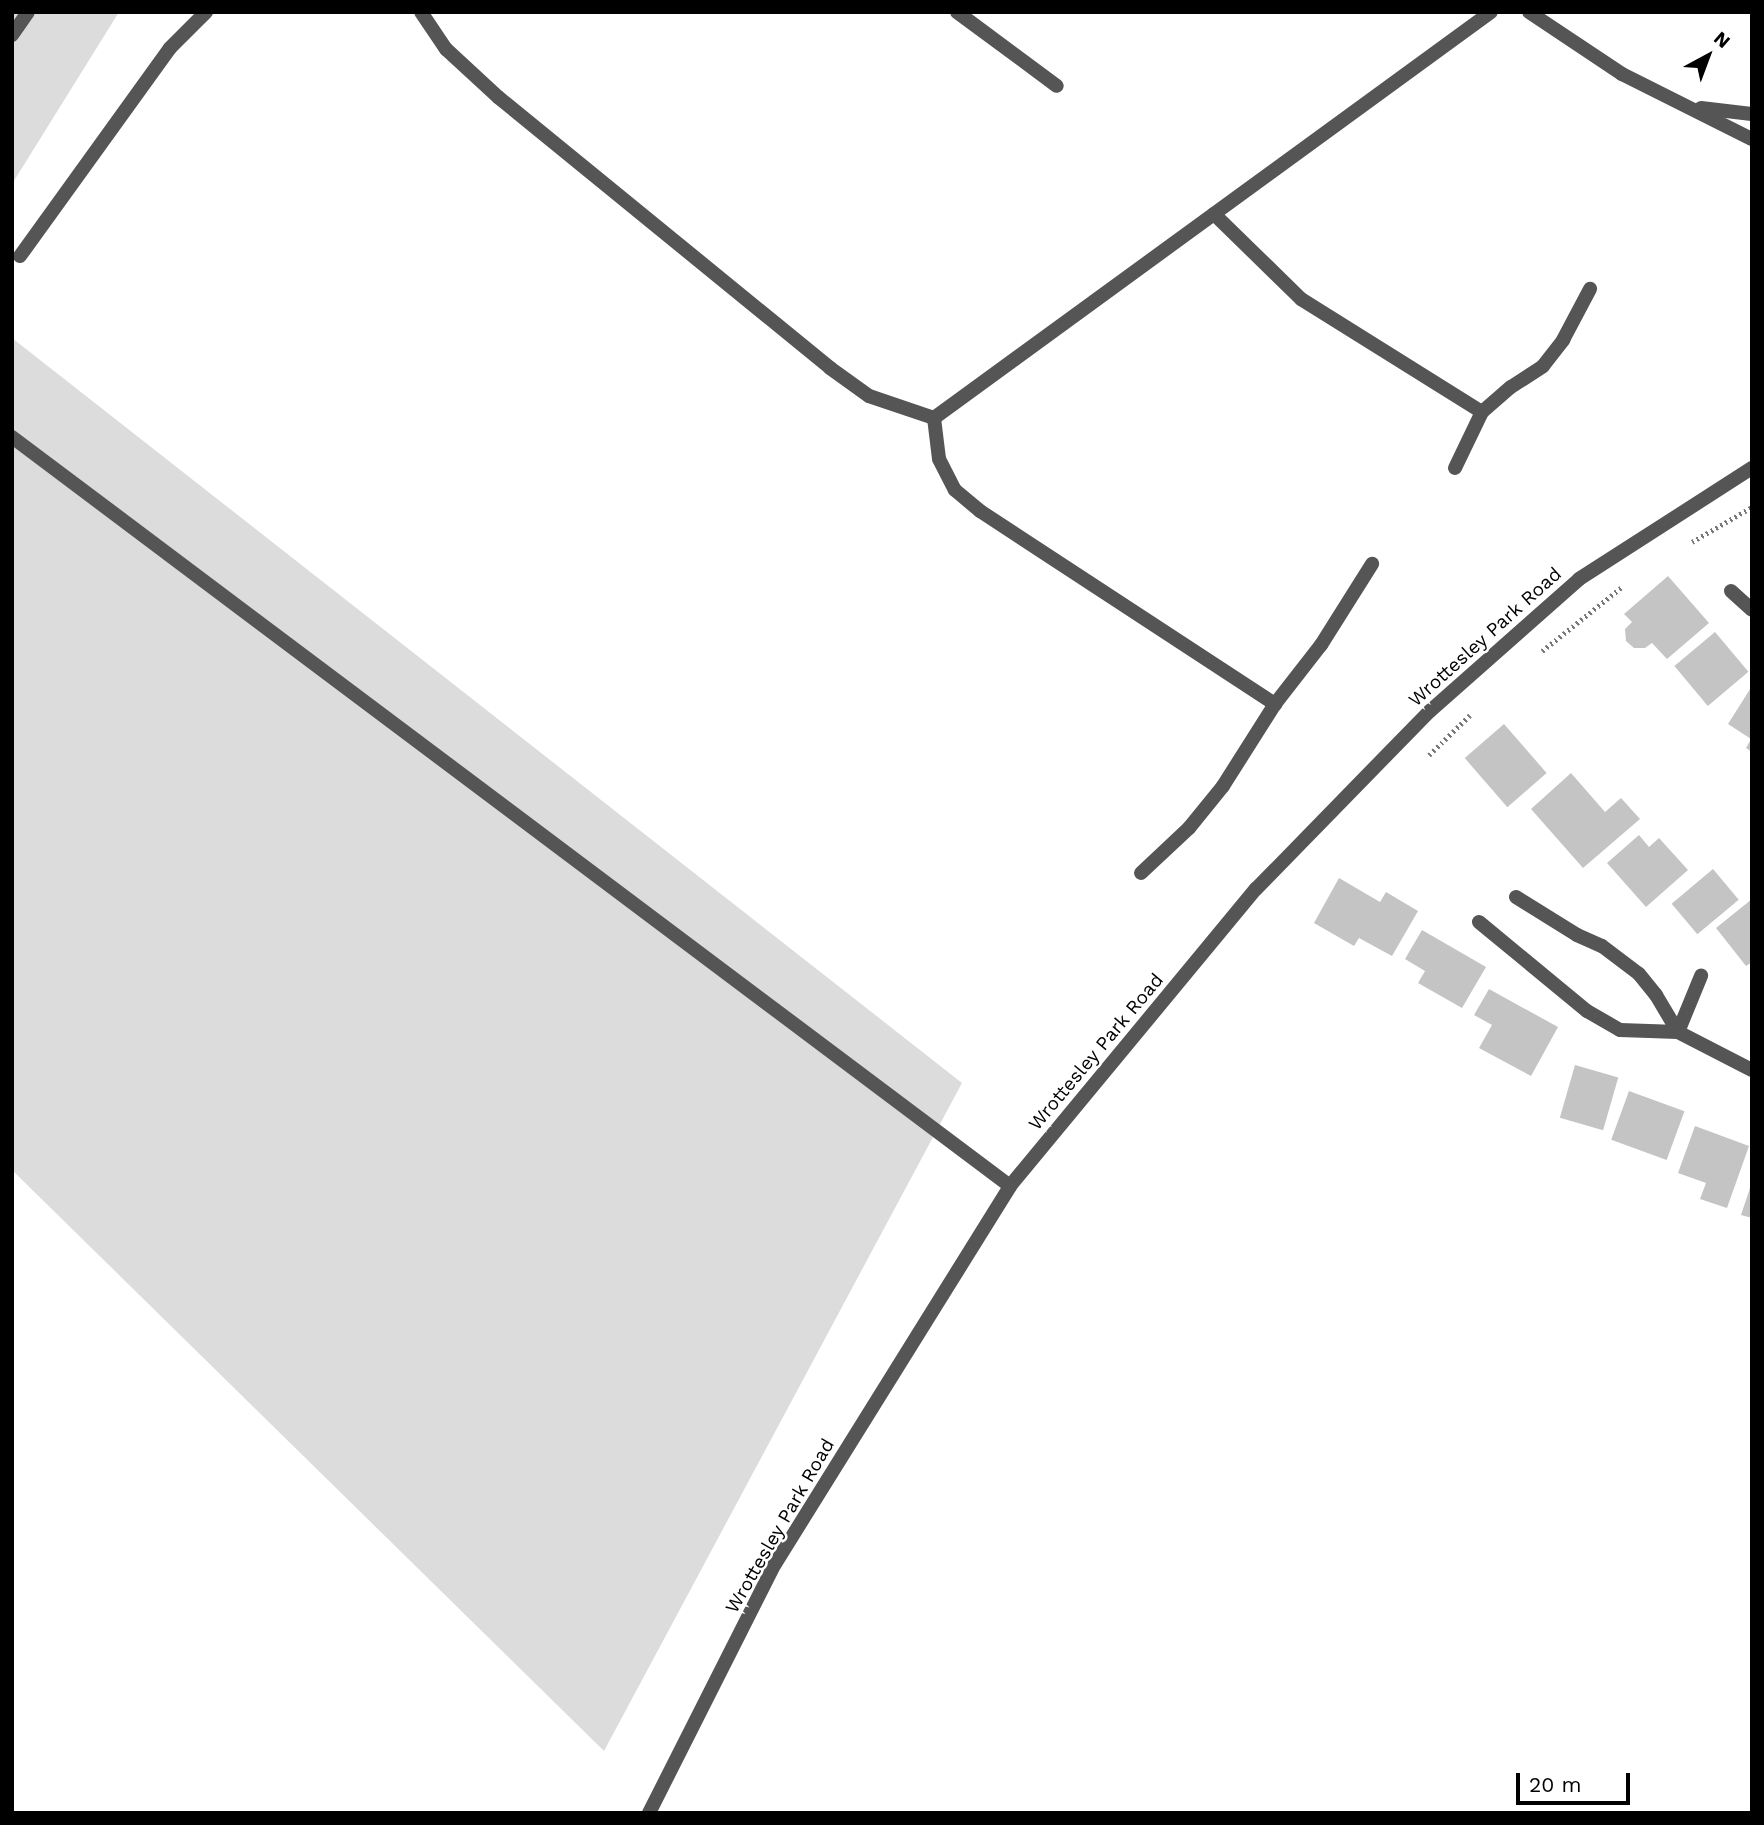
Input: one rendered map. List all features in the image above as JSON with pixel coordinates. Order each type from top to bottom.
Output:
[{"type":"street","points":[[12,35],[28,12]]},
{"type":"street","points":[[20,256],[170,48],[206,12]]},
{"type":"street","points":[[421,12],[446,49],[498,97],[830,368],[869,396],[934,418]]},
{"type":"street","points":[[957,12],[1057,86]]},
{"type":"street","points":[[934,418],[1491,12]]},
{"type":"street","points":[[1529,12],[1622,74],[1752,139]]},
{"type":"street","points":[[1693,108],[1752,114]]},
{"type":"street","points":[[1214,214],[1301,299],[1482,412]]},
{"type":"street","points":[[1455,468],[1482,412],[1511,387],[1543,366],[1563,340],[1590,289]]},
{"type":"street","points":[[934,418],[939,459],[955,490],[980,511],[1275,704]]},
{"type":"street","points":[[12,437],[1010,1186]]},
{"type":"street","name":"Wrottesley Park Road","points":[[649,1813],[775,1564],[1010,1186],[1256,889],[1430,710],[1579,579],[1752,468]]},
{"type":"street","points":[[1141,873],[1189,828],[1223,786],[1275,704],[1321,645],[1371,564]]},
{"type":"street","points":[[1731,592],[1752,610]]},
{"type":"street","points":[[1516,897],[1602,946],[1639,974],[1656,995],[1678,1032]]},
{"type":"street","points":[[1479,922],[1587,1011],[1620,1030],[1678,1032],[1752,1070]]},
{"type":"street","points":[[1678,1032],[1701,976]]},
{"type":"path","points":[[1685,545],[1752,507]]},
{"type":"path","points":[[1537,655],[1630,579]]},
{"type":"path","points":[[1419,764],[1477,708]]},
{"type":"shaded area","points":[[12,12],[119,12],[12,184]]},
{"type":"shaded area","points":[[12,338],[962,1083],[604,1751],[12,1170]]},
{"type":"building","points":[[1668,576],[1709,623],[1667,659],[1652,643],[1645,648],[1634,648],[1626,641],[1625,629],[1632,622],[1624,614]]},
{"type":"building","points":[[1715,632],[1748,672],[1708,706],[1674,666]]},
{"type":"building","points":[[1752,686],[1752,752],[1746,748],[1751,739],[1728,724]]},
{"type":"building","points":[[1504,724],[1547,773],[1507,807],[1465,758]]},
{"type":"building","points":[[1571,773],[1605,812],[1621,798],[1640,819],[1583,868],[1531,809]]},
{"type":"building","points":[[1639,835],[1649,847],[1659,838],[1688,870],[1646,907],[1607,863]]},
{"type":"building","points":[[1713,869],[1739,900],[1697,934],[1672,904]]},
{"type":"building","points":[[1339,878],[1380,902],[1386,892],[1418,911],[1392,956],[1359,938],[1354,946],[1314,923]]},
{"type":"building","points":[[1752,899],[1752,962],[1746,966],[1716,928]]},
{"type":"building","points":[[1422,930],[1486,967],[1462,1008],[1418,983],[1425,971],[1405,959]]},
{"type":"building","points":[[1489,989],[1558,1027],[1531,1076],[1479,1048],[1492,1025],[1474,1015]]},
{"type":"building","points":[[1575,1065],[1618,1077],[1603,1130],[1560,1118]]},
{"type":"building","points":[[1629,1091],[1684,1111],[1667,1160],[1611,1140]]},
{"type":"building","points":[[1695,1126],[1749,1146],[1727,1208],[1700,1199],[1706,1183],[1678,1173]]},
{"type":"building","points":[[1752,1185],[1752,1218],[1741,1215]]}]
